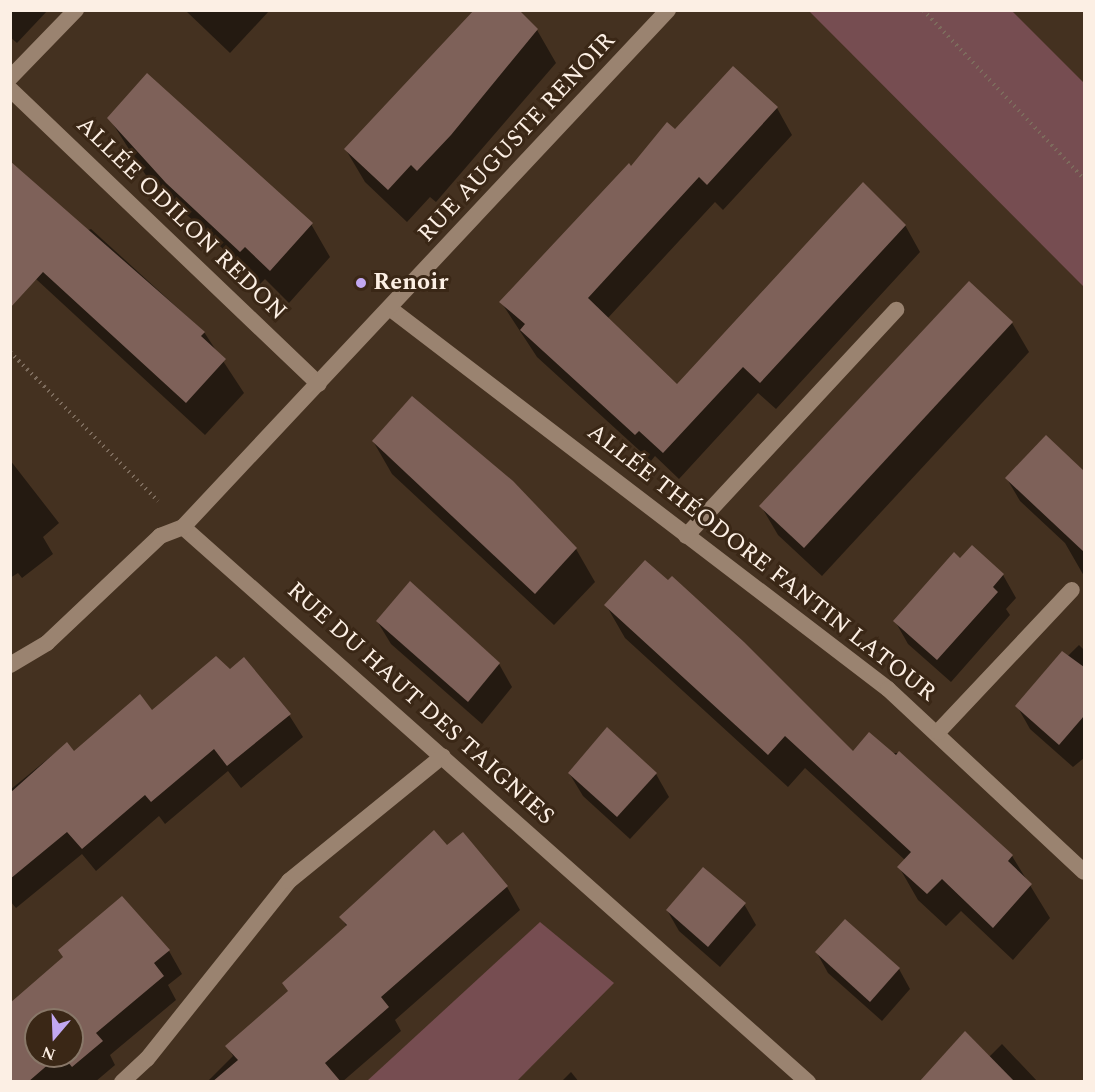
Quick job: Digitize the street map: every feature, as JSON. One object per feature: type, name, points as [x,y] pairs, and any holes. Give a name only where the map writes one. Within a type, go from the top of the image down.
[{"type":"street","points":[[10,78],[76,10]]},
{"type":"street","name":"RUE AUGUSTE RENOIR","points":[[10,665],[47,643],[160,536],[183,527],[392,310],[668,10]]},
{"type":"street","name":"ALLÉE ODILON REDON","points":[[10,89],[319,384]]},
{"type":"street","name":"ALLÉE THÉODORE FANTIN LATOUR","points":[[392,310],[938,732],[1084,872]]},
{"type":"street","points":[[686,536],[896,310]]},
{"type":"street","name":"RUE DU HAUT DES TAIGNIES","points":[[183,527],[808,1082]]},
{"type":"street","points":[[938,732],[1072,590]]},
{"type":"street","points":[[122,1082],[147,1059],[289,880],[443,756]]},
{"type":"path","points":[[923,10],[1084,179]]},
{"type":"path","points":[[10,352],[183,527]]},
{"type":"shaded area","points":[[809,11],[1012,11],[1084,83],[1084,287]]},
{"type":"shaded area","points":[[540,922],[614,983],[517,1081],[367,1081]]},
{"type":"building","points":[[474,10],[519,10],[538,29],[451,135],[417,171],[411,165],[388,190],[344,149]]},
{"type":"building","points":[[733,66],[778,107],[707,185],[699,177],[588,298],[677,384],[863,182],[906,225],[760,383],[743,367],[663,453],[639,431],[635,435],[520,330],[525,324],[499,302],[629,163],[631,166],[667,122],[675,129]]},
{"type":"building","points":[[147,73],[313,223],[270,271],[245,247],[240,252],[166,183],[107,118]]},
{"type":"building","points":[[10,161],[205,332],[201,336],[226,359],[186,403],[43,272],[10,308]]},
{"type":"building","points":[[969,281],[1013,322],[804,548],[759,506]]},
{"type":"building","points":[[412,396],[513,481],[577,548],[535,594],[372,441]]},
{"type":"building","points":[[1046,435],[1084,471],[1084,552],[1005,478]]},
{"type":"building","points":[[972,545],[1004,574],[993,587],[998,592],[937,660],[893,621],[954,552],[960,558]]},
{"type":"building","points":[[645,560],[668,580],[672,576],[744,642],[853,751],[869,732],[896,755],[899,751],[1013,855],[1008,861],[1032,884],[993,928],[942,879],[927,894],[897,867],[911,852],[785,736],[768,755],[604,605]]},
{"type":"building","points":[[410,581],[500,663],[468,702],[376,621]]},
{"type":"building","points":[[1062,651],[1084,667],[1084,716],[1059,745],[1015,706]]},
{"type":"building","points":[[216,656],[230,669],[244,657],[291,714],[227,766],[214,749],[151,802],[145,795],[82,849],[67,832],[10,879],[10,793],[67,742],[74,751],[140,694],[152,710]]},
{"type":"building","points":[[607,727],[657,773],[617,817],[568,773]]},
{"type":"building","points":[[434,830],[447,845],[463,832],[508,886],[381,997],[389,1007],[325,1063],[341,1082],[212,1082],[238,1060],[225,1046],[288,991],[282,983],[347,925],[339,917]]},
{"type":"building","points":[[703,867],[746,903],[708,947],[666,910]]},
{"type":"building","points":[[122,896],[170,950],[154,963],[164,976],[96,1033],[103,1041],[84,1057],[84,1008],[24,1008],[24,1068],[44,1068],[28,1082],[10,1082],[10,1003],[63,957],[58,950]]},
{"type":"building","points":[[845,919],[900,968],[870,1002],[815,952]]},
{"type":"building","points":[[965,1031],[1015,1082],[919,1082]]},
{"type":"place","name":"Renoir","points":[[361,283]]}]
